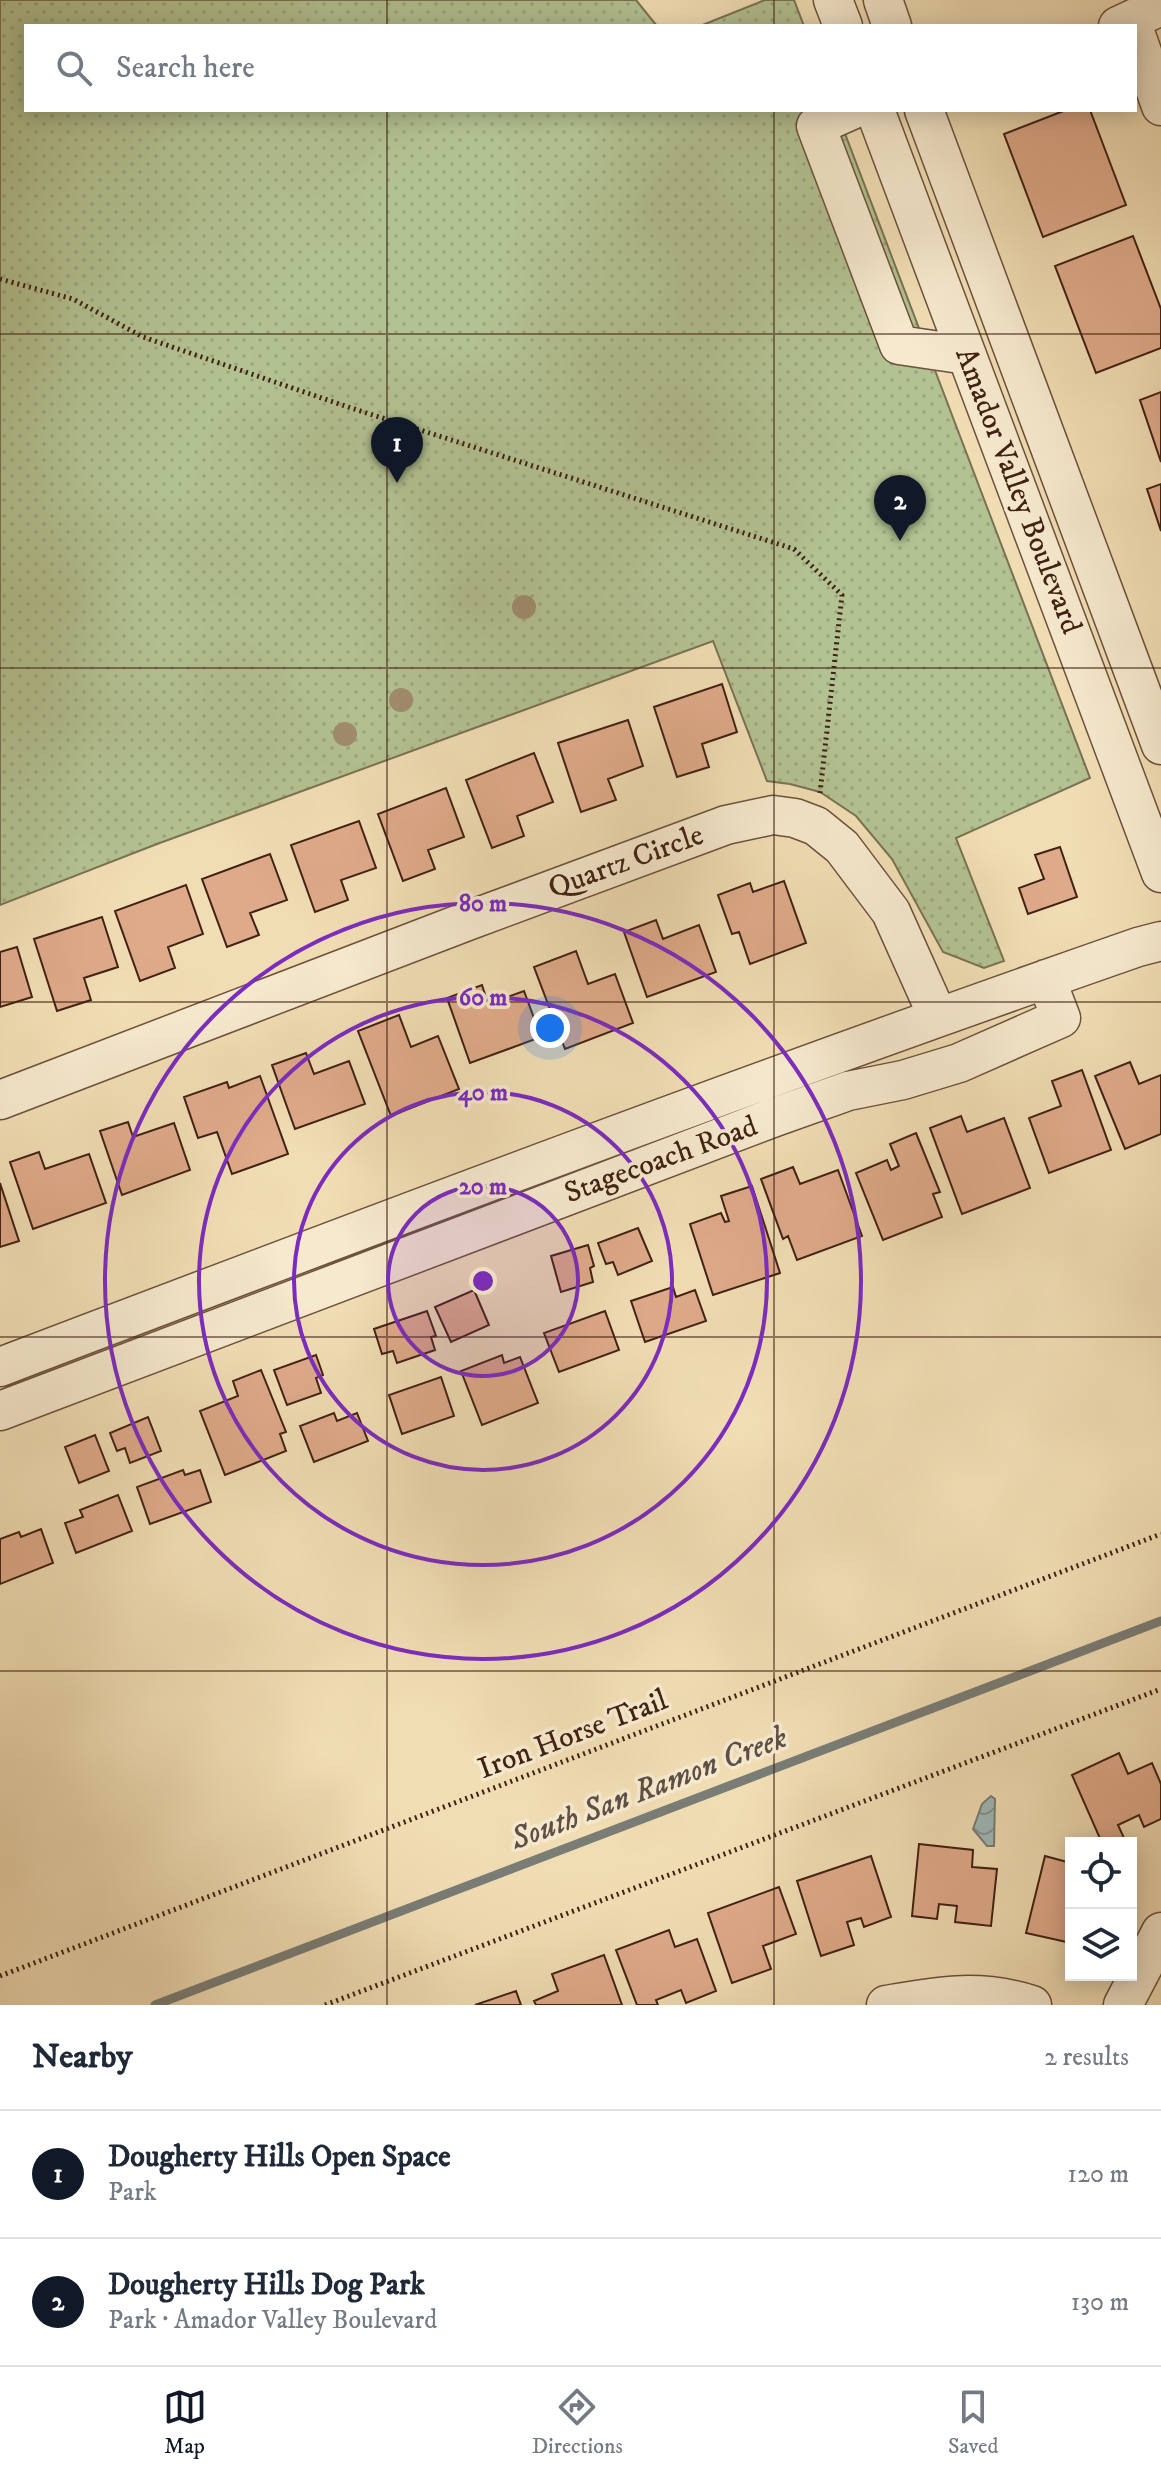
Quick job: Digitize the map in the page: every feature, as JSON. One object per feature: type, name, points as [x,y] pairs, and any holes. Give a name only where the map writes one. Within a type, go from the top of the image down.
[{"type":"street","points":[[833,0],[842,24]]},
{"type":"street","points":[[883,0],[891,24]]},
{"type":"street","points":[[1137,28],[1161,106]]},
{"type":"street","points":[[848,112],[816,126],[899,345],[967,355]]},
{"type":"street","points":[[880,123],[934,113]]},
{"type":"street","name":"Amador Valley Boulevard","points":[[934,113],[1161,745]]},
{"type":"street","name":"Amador Valley Boulevard","points":[[880,123],[1161,873]]},
{"type":"street","name":"Quartz Circle","points":[[0,1100],[484,914],[726,825],[773,815],[795,818],[816,826],[842,847],[891,912],[938,1017]]},
{"type":"street","name":"Stagecoach Road","points":[[0,1367],[525,1168],[938,1017],[1161,941]]},
{"type":"street","name":"Stagecoach Road","points":[[0,1411],[539,1205],[848,1091],[903,1080],[959,1063],[1061,1018],[1046,979]]},
{"type":"street","points":[[525,1168],[539,1205]]},
{"type":"street","points":[[81,1336],[98,1375]]},
{"type":"street","points":[[1123,2005],[1161,1932]]},
{"type":"street","points":[[886,2005],[949,1994],[1008,1998],[1032,2005]]},
{"type":"path","points":[[0,279],[73,299],[143,337],[336,403],[794,549],[842,595],[816,826]]},
{"type":"path","name":"Iron Horse Trail","points":[[0,1976],[1161,1534]]},
{"type":"path","points":[[325,2005],[1161,1689]]},
{"type":"green space","points":[[0,0],[636,0],[655,24],[24,24],[24,112],[837,112],[1090,778],[956,838],[1004,961],[984,968],[943,952],[892,859],[856,816],[820,792],[767,781],[713,641],[157,844],[0,905]]},
{"type":"green space","points":[[765,0],[794,0],[803,24],[705,24]]},
{"type":"water","points":[[991,1796],[995,1799],[994,1846],[987,1846],[973,1829],[982,1804]]},
{"type":"building","points":[[1061,112],[1091,112],[1126,205],[1043,237],[1004,134]]},
{"type":"building","points":[[1133,236],[1161,309],[1161,348],[1096,373],[1055,266]]},
{"type":"building","points":[[1161,392],[1161,462],[1140,400]]},
{"type":"building","points":[[1161,484],[1161,531],[1147,489]]},
{"type":"building","points":[[722,684],[737,732],[702,744],[709,767],[677,777],[654,707]]},
{"type":"building","points":[[628,720],[643,766],[608,779],[616,800],[581,812],[558,743]]},
{"type":"building","points":[[534,753],[553,802],[517,816],[524,836],[492,848],[466,780]]},
{"type":"building","points":[[446,788],[464,837],[428,850],[435,869],[403,881],[378,814]]},
{"type":"building","points":[[359,821],[376,868],[341,880],[348,900],[315,912],[291,845]]},
{"type":"building","points":[[1060,847],[1077,897],[1028,914],[1019,888],[1044,879],[1035,855]]},
{"type":"building","points":[[270,854],[287,900],[250,913],[259,935],[227,947],[202,879]]},
{"type":"building","points":[[784,881],[806,943],[750,964],[739,932],[732,934],[718,895],[750,883],[753,892]]},
{"type":"building","points":[[186,885],[203,934],[168,947],[175,968],[140,981],[115,911]]},
{"type":"building","points":[[102,917],[118,967],[84,978],[91,1000],[57,1011],[34,939]]},
{"type":"building","points":[[656,920],[663,939],[699,925],[716,972],[647,997],[624,932]]},
{"type":"building","points":[[17,947],[32,997],[0,1007],[0,952]]},
{"type":"building","points":[[576,951],[588,984],[615,974],[633,1023],[565,1049],[534,967]]},
{"type":"building","points":[[482,985],[488,1004],[524,991],[541,1037],[470,1063],[447,998]]},
{"type":"building","points":[[399,1015],[411,1047],[438,1036],[459,1089],[391,1116],[358,1031]]},
{"type":"building","points":[[306,1053],[314,1074],[349,1061],[365,1104],[295,1129],[272,1065]]},
{"type":"building","points":[[1130,1062],[1139,1084],[1161,1075],[1161,1134],[1125,1149],[1095,1076]]},
{"type":"building","points":[[1082,1070],[1111,1150],[1049,1173],[1029,1118],[1061,1106],[1052,1081]]},
{"type":"building","points":[[260,1076],[288,1154],[232,1174],[217,1132],[198,1138],[184,1097],[227,1082],[229,1088]]},
{"type":"building","points":[[961,1116],[967,1132],[1004,1118],[1030,1188],[962,1214],[930,1128]]},
{"type":"building","points":[[128,1122],[133,1137],[174,1123],[190,1170],[122,1195],[100,1131]]},
{"type":"building","points":[[916,1133],[940,1192],[933,1194],[942,1217],[883,1240],[856,1173],[887,1160],[891,1170],[899,1166],[890,1144]]},
{"type":"building","points":[[39,1152],[45,1169],[89,1154],[106,1203],[33,1229],[10,1162]]},
{"type":"building","points":[[793,1167],[800,1184],[838,1170],[862,1236],[797,1260],[788,1236],[783,1239],[761,1179]]},
{"type":"building","points":[[0,1183],[19,1241],[0,1247]]},
{"type":"building","points":[[752,1186],[780,1273],[713,1295],[690,1224],[721,1213],[725,1222],[729,1221],[721,1196]]},
{"type":"building","points":[[638,1228],[652,1261],[618,1275],[613,1262],[606,1264],[598,1243]]},
{"type":"building","points":[[588,1245],[594,1266],[590,1268],[593,1282],[561,1292],[551,1256]]},
{"type":"building","points":[[673,1287],[676,1297],[695,1290],[706,1321],[645,1342],[631,1301]]},
{"type":"building","points":[[474,1290],[489,1325],[451,1342],[435,1307]]},
{"type":"building","points":[[427,1311],[436,1336],[431,1337],[435,1350],[397,1363],[393,1351],[382,1354],[374,1329]]},
{"type":"building","points":[[605,1311],[619,1350],[559,1372],[544,1333]]},
{"type":"building","points":[[316,1355],[323,1375],[316,1378],[321,1393],[287,1405],[274,1370]]},
{"type":"building","points":[[502,1355],[504,1363],[520,1357],[538,1403],[482,1425],[461,1371]]},
{"type":"building","points":[[261,1370],[286,1432],[280,1434],[286,1451],[225,1475],[200,1411],[238,1396],[233,1381]]},
{"type":"building","points":[[441,1377],[454,1416],[402,1434],[389,1395]]},
{"type":"building","points":[[334,1413],[337,1421],[357,1413],[368,1441],[314,1462],[300,1426]]},
{"type":"building","points":[[148,1417],[161,1451],[130,1463],[125,1448],[117,1451],[110,1433]]},
{"type":"building","points":[[95,1435],[109,1471],[79,1483],[65,1447]]},
{"type":"building","points":[[183,1470],[185,1475],[200,1470],[211,1502],[150,1524],[137,1487]]},
{"type":"building","points":[[118,1495],[132,1531],[76,1553],[65,1523],[83,1517],[80,1510]]},
{"type":"building","points":[[41,1529],[53,1563],[0,1584],[0,1539],[19,1532],[21,1537]]},
{"type":"building","points":[[1119,1753],[1128,1774],[1152,1763],[1161,1784],[1161,1819],[1144,1827],[1139,1815],[1118,1825],[1124,1837],[1099,1837],[1072,1775]]},
{"type":"building","points":[[919,1844],[973,1850],[972,1867],[997,1869],[991,1926],[955,1922],[957,1906],[939,1904],[937,1919],[912,1916]]},
{"type":"building","points":[[871,1856],[891,1917],[864,1927],[861,1918],[847,1922],[854,1945],[821,1956],[797,1881]]},
{"type":"building","points":[[1045,1856],[1065,1861],[1065,1942],[1026,1933]]},
{"type":"building","points":[[779,1887],[796,1934],[763,1946],[771,1969],[732,1983],[708,1913]]},
{"type":"building","points":[[669,1930],[675,1947],[697,1939],[716,1991],[686,2003],[681,1990],[656,2000],[658,2005],[637,2005],[616,1950]]},
{"type":"building","points":[[604,1955],[622,2005],[536,2005],[534,2001],[558,1991],[552,1974]]},
{"type":"building","points":[[516,1991],[521,2005],[475,2005]]},
{"type":"waterway","name":"South San Ramon Creek","points":[[155,2005],[1161,1621]]},
{"type":"place","name":"Dougherty Hills Open Space","points":[[397,483]]},
{"type":"place","name":"Dougherty Hills Dog Park","points":[[900,541]]}]
